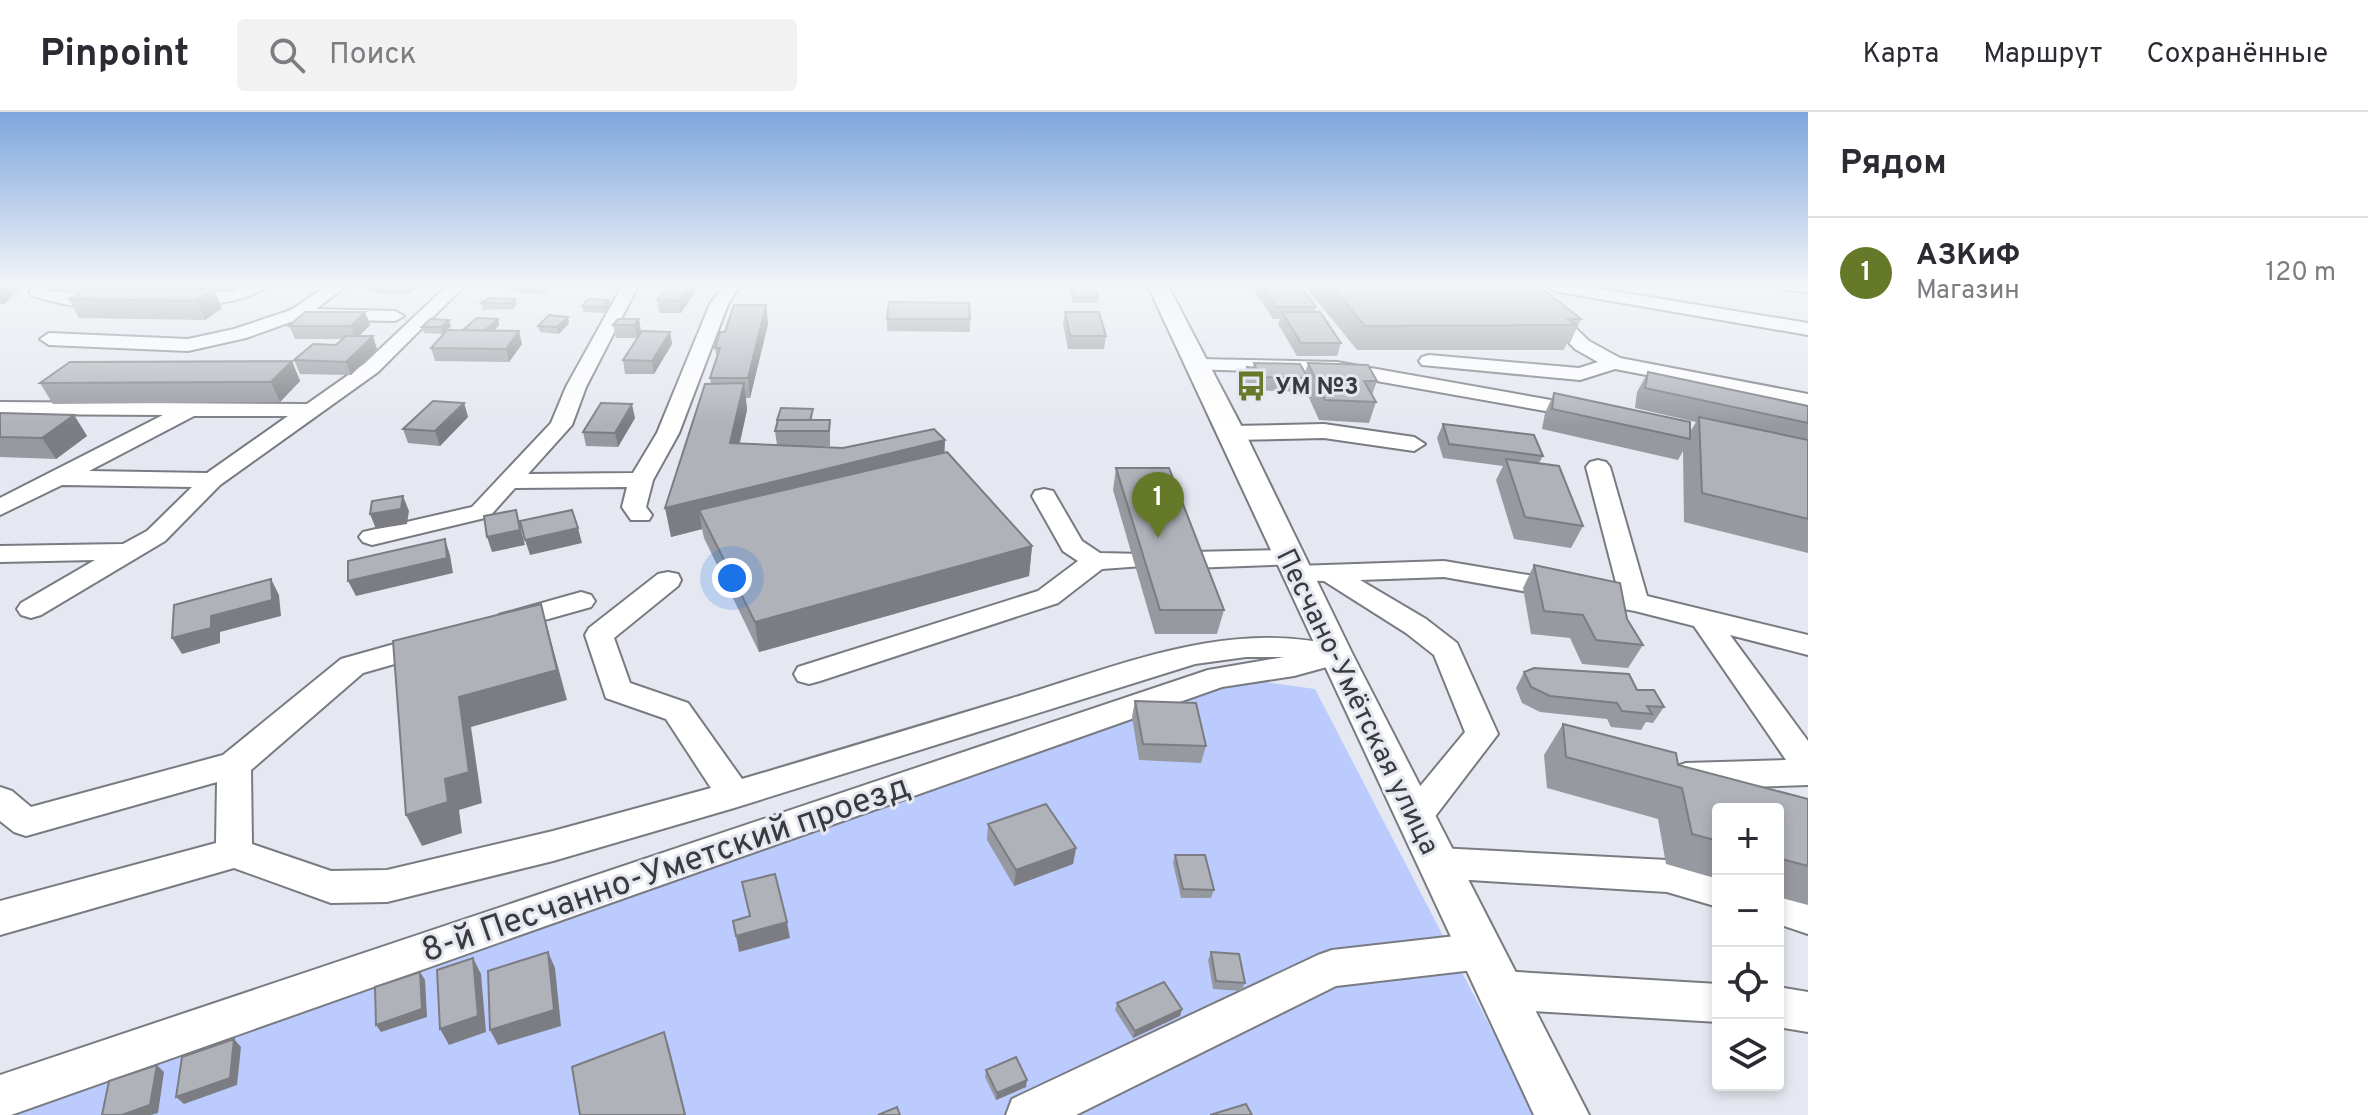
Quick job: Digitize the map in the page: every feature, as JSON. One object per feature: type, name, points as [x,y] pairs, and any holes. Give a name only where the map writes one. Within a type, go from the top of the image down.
[{"type":"main road","name":"Песчано-Умётская улица","points":[[1182,333],[1305,568],[1335,655],[1562,1115]]},
{"type":"street","points":[[49,339],[188,345],[242,333]]},
{"type":"street","points":[[31,609],[156,536],[212,480],[371,368],[407,333]]},
{"type":"street","points":[[372,537],[480,512],[561,425],[576,387],[605,333]]},
{"type":"street","points":[[640,515],[634,507],[641,480],[668,433],[710,333]]},
{"type":"street","points":[[1570,333],[1582,345],[1614,363],[1808,400]]},
{"type":"street","points":[[1429,361],[1580,374],[1614,363]]},
{"type":"street","points":[[1199,365],[1337,368],[1606,416]]},
{"type":"street","points":[[0,408],[311,410]]},
{"type":"street","points":[[0,508],[190,409]]},
{"type":"street","points":[[1232,433],[1324,431],[1414,444]]},
{"type":"street","points":[[1598,467],[1635,602]]},
{"type":"street","points":[[57,478],[212,480]]},
{"type":"street","points":[[509,481],[641,480]]},
{"type":"street","points":[[1044,496],[1072,546],[1095,561],[1134,560]]},
{"type":"street","points":[[0,554],[128,552]]},
{"type":"street","points":[[1190,560],[1305,568],[1444,569],[1635,602],[1808,645]]},
{"type":"street","points":[[809,674],[1048,597],[1095,561]]},
{"type":"street","points":[[1305,568],[1416,626],[1447,650],[1482,734],[1415,817]]},
{"type":"street","points":[[668,580],[599,635],[617,690],[677,711],[734,795]]},
{"type":"street","points":[[0,801],[26,822],[234,765],[352,666],[581,601]]},
{"type":"street","points":[[1704,619],[1808,766]]},
{"type":"street","points":[[0,918],[234,853],[331,887],[387,886],[553,846],[734,795],[1193,654],[1257,644],[1296,647],[1335,655]]},
{"type":"street","name":"8-й Песчанно-Уметский проезд","points":[[0,1097],[1219,677],[1294,666],[1335,655]]},
{"type":"street","points":[[234,765],[234,853]]},
{"type":"street","points":[[1686,776],[1808,772]]},
{"type":"street","points":[[1438,863],[1667,876],[1712,889]]},
{"type":"street","points":[[1784,910],[1808,917]]},
{"type":"street","points":[[1028,1115],[1332,968],[1482,951]]},
{"type":"street","points":[[1500,990],[1712,1003]]},
{"type":"street","points":[[1784,1008],[1808,1012]]},
{"type":"shaded area","points":[[1206,674],[1315,689],[1536,1115],[0,1115],[0,1075],[347,963]]},
{"type":"building","points":[[445,333],[518,333],[506,349],[431,348]]},
{"type":"building","points":[[641,333],[669,333],[652,361],[623,360]]},
{"type":"building","points":[[720,333],[759,333],[748,378],[710,378],[720,348],[715,348]]},
{"type":"building","points":[[1069,333],[1105,333],[1106,336],[1070,336]]},
{"type":"building","points":[[1295,333],[1334,333],[1341,343],[1301,343]]},
{"type":"building","points":[[346,336],[373,336],[346,362],[294,360],[313,344],[336,345]]},
{"type":"building","points":[[292,361],[271,382],[40,383],[70,362]]},
{"type":"building","points":[[1254,363],[1300,364],[1308,378],[1251,377],[1247,367],[1256,368]]},
{"type":"building","points":[[1308,363],[1368,365],[1377,381],[1364,381],[1376,402],[1325,400]]},
{"type":"building","points":[[1648,372],[1808,406],[1808,423],[1645,388]]},
{"type":"building","points":[[744,383],[730,443],[843,448],[934,429],[945,440],[665,508],[705,384]]},
{"type":"building","points":[[1554,393],[1690,422],[1690,439],[1552,409]]},
{"type":"building","points":[[433,401],[464,403],[435,431],[403,429]]},
{"type":"building","points":[[601,403],[632,404],[615,433],[583,432]]},
{"type":"building","points":[[781,408],[813,409],[810,420],[777,420]]},
{"type":"building","points":[[0,413],[74,415],[42,438],[0,437]]},
{"type":"building","points":[[1699,417],[1808,440],[1808,519],[1702,493]]},
{"type":"building","points":[[778,420],[830,420],[829,431],[775,431]]},
{"type":"building","points":[[1443,424],[1534,435],[1543,456],[1449,444]]},
{"type":"building","points":[[947,452],[1032,546],[755,622],[699,510]]},
{"type":"building","points":[[1506,459],[1559,466],[1583,526],[1525,517]]},
{"type":"building","points":[[1116,468],[1169,468],[1224,610],[1160,610]]},
{"type":"building","points":[[403,496],[401,509],[370,514],[372,501]]},
{"type":"building","points":[[516,510],[520,530],[487,537],[484,516]]},
{"type":"building","points":[[572,510],[578,528],[525,540],[520,521]]},
{"type":"building","points":[[445,539],[447,558],[348,581],[348,561]]},
{"type":"building","points":[[1534,565],[1620,583],[1627,619],[1643,645],[1596,640],[1583,615],[1544,611]]},
{"type":"building","points":[[271,579],[272,600],[211,616],[211,628],[172,638],[174,605]]},
{"type":"building","points":[[541,604],[557,670],[459,697],[469,772],[445,779],[448,802],[406,815],[393,641]]},
{"type":"building","points":[[1534,668],[1629,674],[1637,690],[1654,690],[1664,707],[1647,706],[1652,714],[1622,711],[1617,703],[1550,696],[1531,687],[1524,672]]},
{"type":"building","points":[[1135,701],[1196,703],[1206,746],[1143,744]]},
{"type":"building","points":[[1563,724],[1676,753],[1678,765],[1808,799],[1808,866],[1784,860],[1784,803],[1712,803],[1712,839],[1692,834],[1682,788],[1566,757]]},
{"type":"building","points":[[1046,804],[1076,848],[1016,870],[988,824]]},
{"type":"building","points":[[1175,855],[1205,855],[1214,890],[1183,889]]},
{"type":"building","points":[[775,874],[787,922],[736,936],[733,921],[750,916],[742,882]]},
{"type":"building","points":[[548,952],[554,1010],[490,1030],[488,971]]},
{"type":"building","points":[[1211,952],[1239,954],[1245,983],[1216,981]]},
{"type":"building","points":[[473,958],[478,1016],[440,1029],[437,970]]},
{"type":"building","points":[[420,972],[422,1009],[376,1025],[375,987]]},
{"type":"building","points":[[1164,982],[1182,1009],[1135,1031],[1117,1003]]},
{"type":"building","points":[[664,1032],[685,1115],[580,1115],[572,1067]]},
{"type":"building","points":[[234,1039],[230,1078],[176,1097],[182,1057]]},
{"type":"building","points":[[1016,1057],[1027,1080],[997,1093],[986,1070]]},
{"type":"building","points":[[157,1065],[150,1105],[122,1115],[102,1115],[109,1081]]},
{"type":"building","points":[[1246,1104],[1252,1115],[1210,1115]]},
{"type":"building","points":[[897,1107],[900,1115],[878,1115]]},
{"type":"place","name":"УМ №3","points":[[1251,386]]},
{"type":"place","name":"АЗКиФ","points":[[1158,538]]}]
